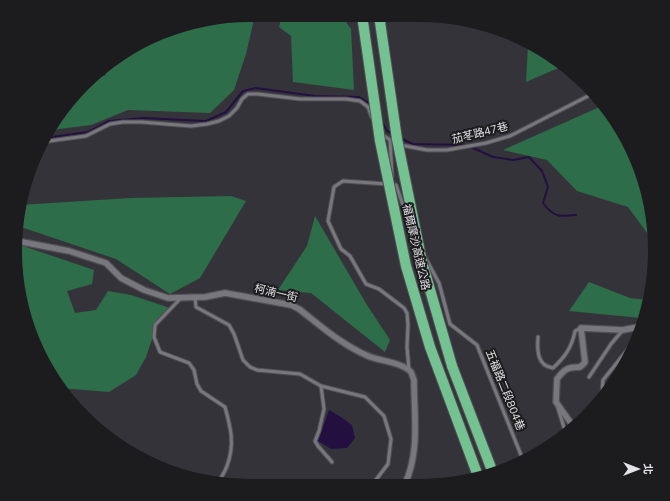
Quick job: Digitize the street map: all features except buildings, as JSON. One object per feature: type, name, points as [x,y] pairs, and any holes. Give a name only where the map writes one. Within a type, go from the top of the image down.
[{"type":"highway","name":"福爾摩沙高速公路","points":[[363,22],[382,149],[406,266],[430,347],[476,472]]},
{"type":"highway","name":"福爾摩沙高速公路","points":[[380,22],[397,139],[422,262],[452,366],[491,468]]},
{"type":"street","name":"柯湳一街","points":[[22,242],[69,251],[93,258],[106,263],[121,278],[144,290],[168,298],[195,298],[225,293],[291,305],[300,309],[350,347],[369,357],[385,360],[409,370]]},
{"type":"street","points":[[570,422],[556,402],[557,379],[564,370],[570,367],[581,367],[585,362],[581,328],[623,330],[635,328]]},
{"type":"street","points":[[408,479],[414,456],[416,437],[414,380],[409,370]]},
{"type":"lane","points":[[50,141],[86,136],[110,124],[123,122],[191,126],[207,124],[219,121],[229,116],[237,108],[242,99],[248,94],[300,99],[346,99],[360,101],[368,107],[373,120],[381,133],[390,140],[392,185],[343,181],[334,187],[328,221],[340,249],[350,256],[366,284],[379,289],[404,308],[407,313],[409,370]]},
{"type":"lane","name":"茄苳路47巷","points":[[390,140],[396,144],[411,148],[447,150],[486,142],[510,136],[588,96]]},
{"type":"lane","name":"五福路二段804巷","points":[[392,185],[396,185],[411,228],[439,283],[450,324],[477,345],[521,455]]},
{"type":"lane","points":[[195,298],[196,307],[229,325],[234,334],[243,360],[250,367],[257,370],[300,374],[321,386],[365,397],[384,416],[391,439],[388,464],[376,479]]},
{"type":"lane","points":[[180,299],[155,325],[154,337],[160,352],[189,363],[194,370],[197,384],[201,392],[225,407],[231,430],[232,445],[229,461],[222,477]]},
{"type":"lane","points":[[538,337],[537,348],[541,362],[547,367],[553,368],[568,352],[575,331],[581,328]]},
{"type":"lane","points":[[589,377],[611,344],[623,330]]},
{"type":"lane","points":[[602,388],[603,380],[621,358]]},
{"type":"lane","points":[[321,386],[324,409],[319,431],[314,441],[332,462]]},
{"type":"lane","points":[[556,402],[564,427]]},
{"type":"green space","points":[[236,22],[253,22],[246,54],[234,90],[210,113],[128,110],[91,125],[58,129],[69,111],[89,89],[111,69],[136,53],[163,39],[206,26]]},
{"type":"green space","points":[[280,22],[346,22],[351,29],[354,90],[293,82],[291,36],[279,27]]},
{"type":"green space","points":[[528,50],[558,68],[526,82]]},
{"type":"green space","points":[[598,108],[617,136],[631,163],[644,206],[648,234],[628,207],[577,191],[547,160],[503,150]]},
{"type":"green space","points":[[231,196],[246,201],[200,278],[170,294],[116,259],[23,228],[26,205],[131,198]]},
{"type":"green space","points":[[315,216],[367,305],[390,340],[385,352],[311,293],[278,290],[307,246]]},
{"type":"green space","points":[[22,246],[94,270],[92,284],[67,291],[75,313],[96,310],[108,291],[131,295],[173,309],[160,316],[146,357],[136,375],[109,392],[68,389],[53,365],[39,338],[26,295],[22,265]]},
{"type":"green space","points":[[589,282],[630,298],[643,300],[638,318],[569,311]]},
{"type":"shaded area","points":[[329,410],[352,425],[355,438],[347,448],[331,449],[318,441]]},
{"type":"waterway","points":[[52,137],[88,132],[109,121],[144,118],[206,121],[226,112],[243,91],[256,88],[315,96],[359,97],[371,104]]},
{"type":"waterway","points":[[382,122],[387,131],[393,134]]},
{"type":"waterway","points":[[400,138],[413,144],[467,145]]},
{"type":"waterway","points":[[471,147],[493,157],[513,160],[529,157],[542,171],[548,187],[543,203],[550,211],[557,215],[576,215]]}]
